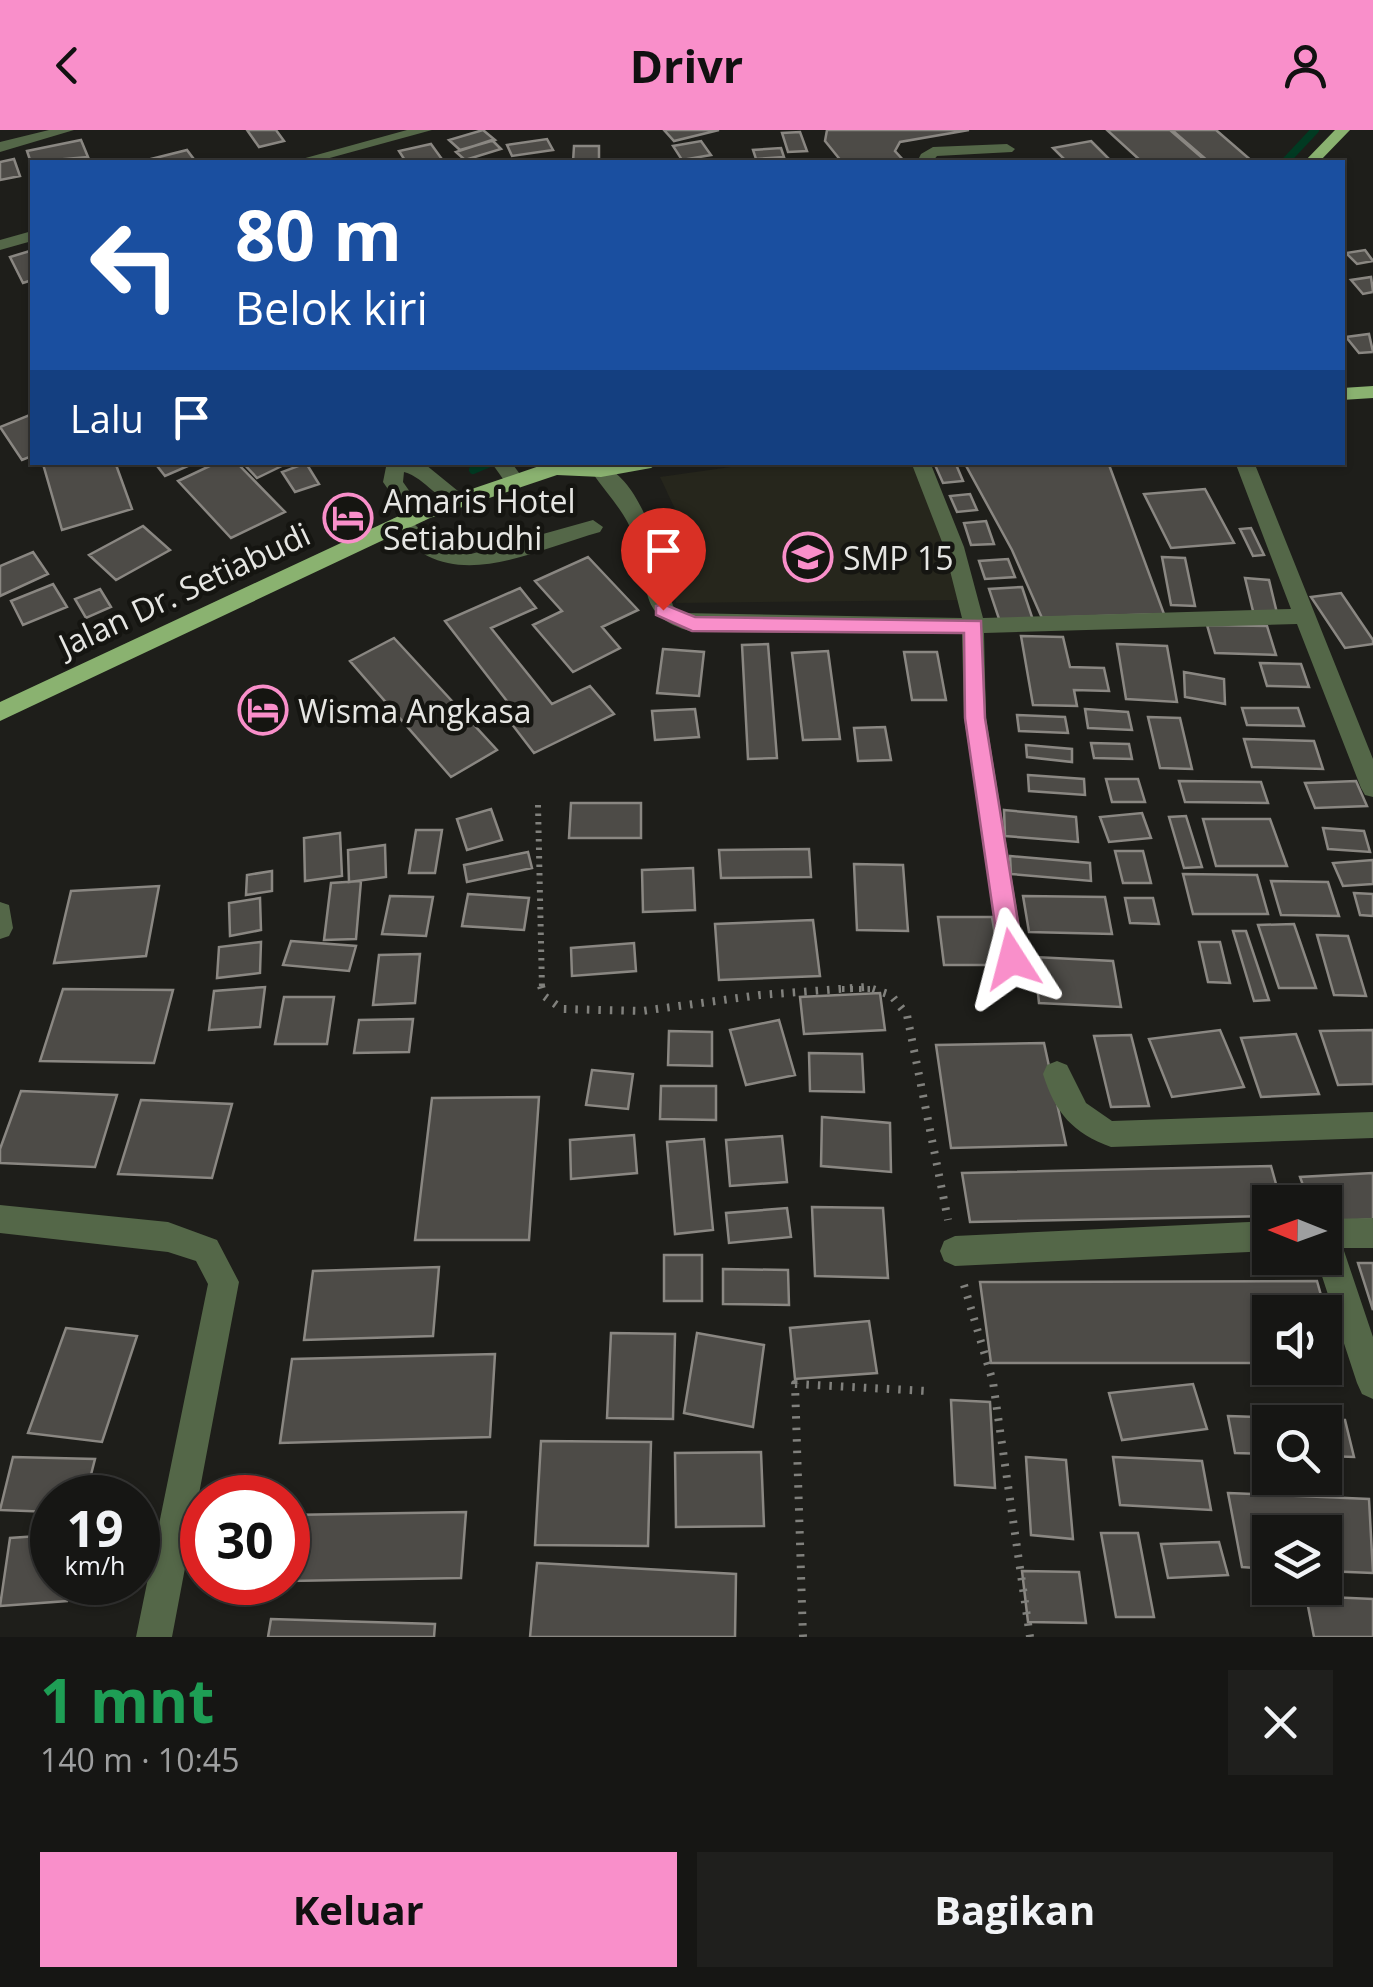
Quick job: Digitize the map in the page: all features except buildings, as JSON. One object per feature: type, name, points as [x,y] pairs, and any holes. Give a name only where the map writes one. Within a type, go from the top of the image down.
[{"type":"main road","points":[[1312,160],[1341,130]]},
{"type":"main road","points":[[1345,394],[1373,392]]},
{"type":"main road","name":"Jalan Dr. Setiabudi","points":[[0,712],[409,519],[557,465],[601,471],[634,465]]},
{"type":"street","points":[[0,147],[67,130]]},
{"type":"street","points":[[307,160],[426,130]]},
{"type":"street","points":[[925,160],[934,152],[1007,149]]},
{"type":"street","points":[[0,245],[30,237]]},
{"type":"street","points":[[396,465],[393,482],[409,519],[436,557],[471,561],[593,526]]},
{"type":"street","points":[[401,465],[419,469],[459,500]]},
{"type":"street","points":[[502,465],[515,481]]},
{"type":"street","points":[[921,465],[954,547],[974,626],[975,718],[1012,959]]},
{"type":"street","points":[[1245,465],[1373,788]]},
{"type":"street","points":[[601,471],[625,499],[645,537],[663,610],[674,619],[692,624],[974,626],[1304,616]]},
{"type":"street","points":[[0,912],[0,928]]},
{"type":"street","points":[[1056,1074],[1072,1111],[1087,1125],[1111,1134],[1373,1125]]},
{"type":"street","points":[[0,1219],[168,1237],[206,1250],[224,1282],[154,1637]]},
{"type":"street","points":[[1342,1236],[1373,1233]]},
{"type":"street","points":[[954,1251],[1252,1237]]},
{"type":"street","points":[[1337,1275],[1373,1384]]},
{"type":"path","points":[[538,805],[539,978],[544,996],[562,1010],[642,1010],[866,987],[890,995],[907,1015],[954,1251],[993,1382],[1030,1637]]},
{"type":"path","points":[[803,1637],[795,1384],[927,1391]]},
{"type":"shaded area","name":"SMP 15","points":[[744,465],[916,465],[965,600],[676,603],[658,514],[675,509],[660,477]]},
{"type":"waterway","points":[[1287,160],[1315,130]]},
{"type":"waterway","points":[[473,470],[485,465]]},
{"type":"place","name":"Amaris Hotel Setiabudhi","points":[[348,518]]},
{"type":"place","name":"SMP 15","points":[[808,557]]},
{"type":"place","name":"Wisma Angkasa","points":[[263,710]]},
{"type":"route","points":[[663,610],[674,619],[692,624],[974,626],[975,718],[1012,959]]}]
